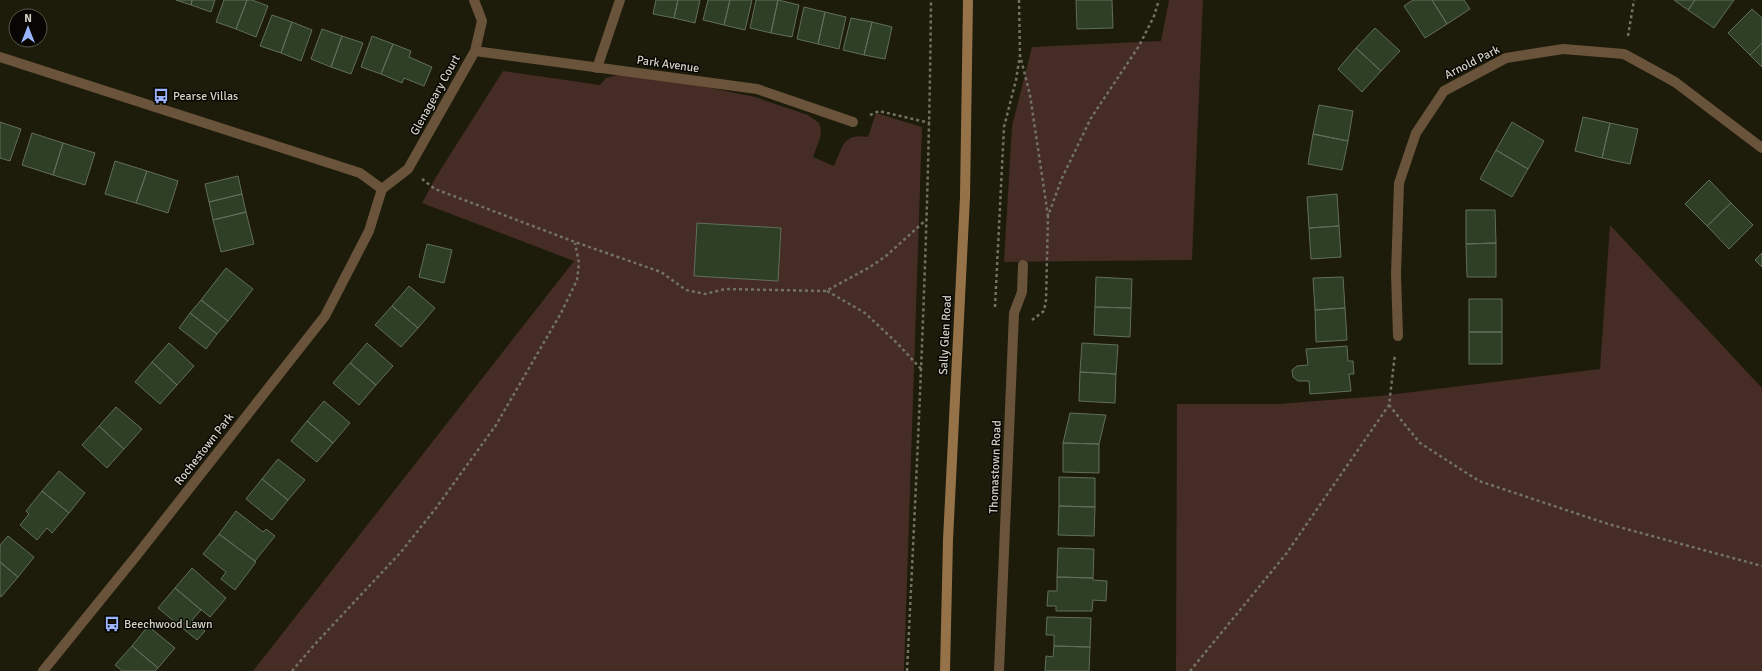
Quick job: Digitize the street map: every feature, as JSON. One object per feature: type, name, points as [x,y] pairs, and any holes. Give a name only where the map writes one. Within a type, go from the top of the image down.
[{"type":"main road","name":"Sally Glen Road","points":[[945,671],[948,540],[965,197],[968,0]]},
{"type":"street","name":"Glenageary Court","points":[[382,189],[408,169],[475,51],[482,21],[474,0]]},
{"type":"street","points":[[597,68],[620,0]]},
{"type":"street","name":"Arnold Park","points":[[1398,336],[1396,274],[1399,183],[1416,133],[1444,91],[1506,58],[1563,49],[1624,54],[1675,82],[1762,148]]},
{"type":"street","name":"Park Avenue","points":[[475,51],[757,90],[853,122]]},
{"type":"street","points":[[0,57],[360,172],[382,189]]},
{"type":"street","name":"Rochestown Park","points":[[43,671],[142,549],[325,316],[369,231],[382,189]]},
{"type":"street","name":"Thomastown Road","points":[[999,671],[1014,313],[1022,292],[1023,266]]},
{"type":"path","points":[[907,671],[922,370],[930,123],[931,0]]},
{"type":"path","points":[[1014,326],[1024,326],[1044,311],[1046,300],[1048,216],[1030,95],[1020,55],[1018,0]]},
{"type":"path","points":[[1048,216],[1062,178],[1091,118],[1139,46],[1154,16],[1158,0]]},
{"type":"path","points":[[1624,54],[1634,0]]},
{"type":"path","points":[[853,122],[879,111],[930,123]]},
{"type":"path","points":[[408,169],[435,189],[575,242],[661,272],[686,290],[705,294],[725,289],[826,291],[865,313],[897,342],[922,370]]},
{"type":"path","points":[[826,291],[870,267],[886,256],[927,218]]},
{"type":"path","points":[[292,671],[314,644],[401,552],[436,508],[496,425],[561,313],[577,280],[579,263],[575,242]]},
{"type":"path","points":[[1190,671],[1286,554],[1389,405],[1398,336]]},
{"type":"path","points":[[1389,405],[1420,443],[1479,481],[1608,524],[1762,566]]},
{"type":"shaded area","points":[[1169,0],[1203,0],[1192,260],[1004,262],[1012,126],[1032,47],[1161,41]]},
{"type":"shaded area","points":[[503,71],[600,85],[606,78],[622,74],[711,88],[755,97],[808,115],[819,123],[821,131],[820,138],[813,157],[834,166],[842,147],[848,139],[859,136],[868,137],[876,113],[922,127],[904,671],[253,671],[574,261],[422,203],[436,177]]},
{"type":"shaded area","points":[[1610,225],[1762,388],[1762,671],[1176,671],[1177,404],[1278,404],[1380,396],[1600,369]]},
{"type":"building","points":[[176,0],[192,0],[191,5]]},
{"type":"building","points":[[192,0],[215,0],[211,12],[191,5]]},
{"type":"building","points":[[224,0],[247,0],[236,29],[216,22]]},
{"type":"building","points":[[247,0],[252,0],[268,6],[256,37],[236,29]]},
{"type":"building","points":[[656,0],[678,0],[674,18],[653,14]]},
{"type":"building","points":[[678,0],[700,0],[695,23],[674,18]]},
{"type":"building","points":[[708,0],[730,0],[724,25],[703,20]]},
{"type":"building","points":[[730,0],[752,0],[745,30],[724,25]]},
{"type":"building","points":[[756,0],[778,0],[771,33],[750,28]]},
{"type":"building","points":[[778,0],[799,5],[792,37],[771,33]]},
{"type":"building","points":[[1076,0],[1112,0],[1113,28],[1077,29]]},
{"type":"building","points":[[1413,0],[1432,0],[1447,24],[1425,38],[1404,6]]},
{"type":"building","points":[[1432,0],[1464,0],[1470,9],[1447,24]]},
{"type":"building","points":[[1674,0],[1695,0],[1688,10]]},
{"type":"building","points":[[1695,0],[1734,0],[1714,28],[1688,10]]},
{"type":"building","points":[[804,7],[825,12],[818,44],[797,39]]},
{"type":"building","points":[[1752,9],[1762,18],[1762,43],[1750,55],[1728,33]]},
{"type":"building","points":[[825,12],[846,17],[839,49],[818,44]]},
{"type":"building","points":[[272,15],[292,22],[281,53],[260,46]]},
{"type":"building","points":[[851,18],[872,22],[864,55],[843,50]]},
{"type":"building","points":[[292,22],[312,30],[301,61],[281,53]]},
{"type":"building","points":[[872,22],[892,27],[885,59],[864,55]]},
{"type":"building","points":[[1375,28],[1400,51],[1381,71],[1356,48]]},
{"type":"building","points":[[322,29],[342,36],[331,67],[311,59]]},
{"type":"building","points":[[342,36],[363,43],[351,74],[331,67]]},
{"type":"building","points":[[372,36],[393,44],[381,74],[361,67]]},
{"type":"building","points":[[1762,43],[1762,67],[1750,55]]},
{"type":"building","points":[[393,44],[411,51],[409,57],[432,67],[424,86],[404,78],[402,83],[381,74]]},
{"type":"building","points":[[1356,48],[1381,71],[1362,92],[1338,69]]},
{"type":"building","points":[[1319,105],[1353,111],[1348,141],[1313,134]]},
{"type":"building","points":[[1583,117],[1610,123],[1602,158],[1575,151]]},
{"type":"building","points":[[0,122],[21,129],[10,161],[0,158]]},
{"type":"building","points":[[1512,122],[1544,141],[1528,169],[1496,150]]},
{"type":"building","points":[[1610,123],[1638,129],[1630,164],[1602,158]]},
{"type":"building","points":[[32,133],[63,143],[53,175],[22,165]]},
{"type":"building","points":[[1313,134],[1348,141],[1342,170],[1308,164]]},
{"type":"building","points":[[63,143],[95,153],[85,185],[53,175]]},
{"type":"building","points":[[1496,150],[1528,169],[1512,197],[1480,179]]},
{"type":"building","points":[[115,161],[147,171],[136,203],[105,194]]},
{"type":"building","points":[[147,171],[178,181],[168,213],[136,203]]},
{"type":"building","points":[[238,176],[242,194],[209,202],[205,184]]},
{"type":"building","points":[[1709,180],[1731,203],[1707,226],[1685,204]]},
{"type":"building","points":[[242,194],[246,212],[213,220],[209,202]]},
{"type":"building","points":[[1337,194],[1339,226],[1309,228],[1307,197]]},
{"type":"building","points":[[1731,203],[1753,225],[1729,249],[1707,226]]},
{"type":"building","points":[[1466,210],[1495,210],[1496,243],[1466,244]]},
{"type":"building","points":[[246,212],[254,244],[221,252],[213,220]]},
{"type":"building","points":[[697,223],[781,228],[778,281],[694,276]]},
{"type":"building","points":[[1339,226],[1341,257],[1311,259],[1309,228]]},
{"type":"building","points":[[1496,243],[1496,277],[1467,277],[1466,244]]},
{"type":"building","points":[[427,244],[452,250],[444,283],[419,277]]},
{"type":"building","points":[[1762,253],[1762,267],[1755,260]]},
{"type":"building","points":[[226,268],[253,289],[228,321],[201,300]]},
{"type":"building","points":[[1096,277],[1132,279],[1131,308],[1095,307]]},
{"type":"building","points":[[1343,277],[1345,308],[1315,310],[1313,278]]},
{"type":"building","points":[[409,286],[435,308],[418,328],[392,306]]},
{"type":"building","points":[[1469,299],[1502,299],[1502,332],[1469,332]]},
{"type":"building","points":[[201,300],[228,321],[217,334],[190,313]]},
{"type":"building","points":[[392,306],[418,328],[401,347],[375,325]]},
{"type":"building","points":[[1095,307],[1131,308],[1130,337],[1094,335]]},
{"type":"building","points":[[1345,308],[1347,340],[1316,342],[1315,310]]},
{"type":"building","points":[[190,313],[217,334],[206,349],[179,328]]},
{"type":"building","points":[[1469,332],[1502,332],[1502,364],[1469,364]]},
{"type":"building","points":[[169,343],[194,366],[177,385],[152,362]]},
{"type":"building","points":[[367,343],[393,366],[376,385],[350,363]]},
{"type":"building","points":[[1082,343],[1118,345],[1116,374],[1080,372]]},
{"type":"building","points":[[1347,346],[1348,361],[1353,361],[1354,374],[1349,374],[1351,391],[1310,394],[1309,381],[1298,381],[1293,377],[1292,370],[1297,366],[1308,365],[1306,349]]},
{"type":"building","points":[[152,362],[177,385],[160,404],[135,382]]},
{"type":"building","points":[[350,363],[376,385],[359,405],[333,383]]},
{"type":"building","points":[[1080,372],[1116,374],[1115,403],[1079,401]]},
{"type":"building","points":[[324,401],[350,423],[333,443],[307,421]]},
{"type":"building","points":[[116,407],[142,429],[124,449],[99,426]]},
{"type":"building","points":[[1070,413],[1106,415],[1099,444],[1063,443]]},
{"type":"building","points":[[307,421],[333,443],[317,462],[291,441]]},
{"type":"building","points":[[99,426],[124,449],[107,468],[82,445]]},
{"type":"building","points":[[1063,443],[1099,444],[1099,473],[1063,472]]},
{"type":"building","points":[[278,459],[305,480],[288,500],[262,479]]},
{"type":"building","points":[[59,471],[85,493],[69,513],[42,491]]},
{"type":"building","points":[[1059,477],[1095,478],[1095,507],[1059,506]]},
{"type":"building","points":[[262,479],[288,500],[272,520],[246,499]]},
{"type":"building","points":[[42,491],[69,513],[52,533],[47,528],[37,540],[20,525],[29,514],[26,511]]},
{"type":"building","points":[[1059,506],[1095,507],[1094,536],[1058,535]]},
{"type":"building","points":[[236,511],[263,532],[266,529],[275,536],[255,561],[219,534]]},
{"type":"building","points":[[219,534],[256,562],[235,590],[221,579],[226,572],[203,554]]},
{"type":"building","points":[[8,536],[34,557],[18,577],[0,562],[0,545]]},
{"type":"building","points":[[1058,548],[1094,549],[1093,578],[1057,577]]},
{"type":"building","points":[[0,562],[18,577],[1,597],[0,596]]},
{"type":"building","points":[[192,568],[226,598],[210,617],[175,588]]},
{"type":"building","points":[[1057,577],[1093,578],[1093,580],[1107,581],[1106,601],[1093,600],[1092,611],[1056,611],[1056,606],[1047,606],[1048,591],[1057,591]]},
{"type":"building","points":[[175,588],[201,610],[192,620],[205,631],[197,640],[158,608]]},
{"type":"building","points":[[1047,617],[1091,618],[1090,647],[1054,646],[1054,635],[1046,635]]},
{"type":"building","points":[[148,626],[175,648],[158,668],[132,646]]},
{"type":"building","points":[[132,646],[158,668],[155,671],[122,671],[115,665]]},
{"type":"building","points":[[1054,646],[1090,647],[1089,671],[1045,671],[1046,656],[1053,657]]},
{"type":"place","name":"Pearse Villas","points":[[161,96]]},
{"type":"place","name":"Beechwood Lawn","points":[[112,624]]}]
